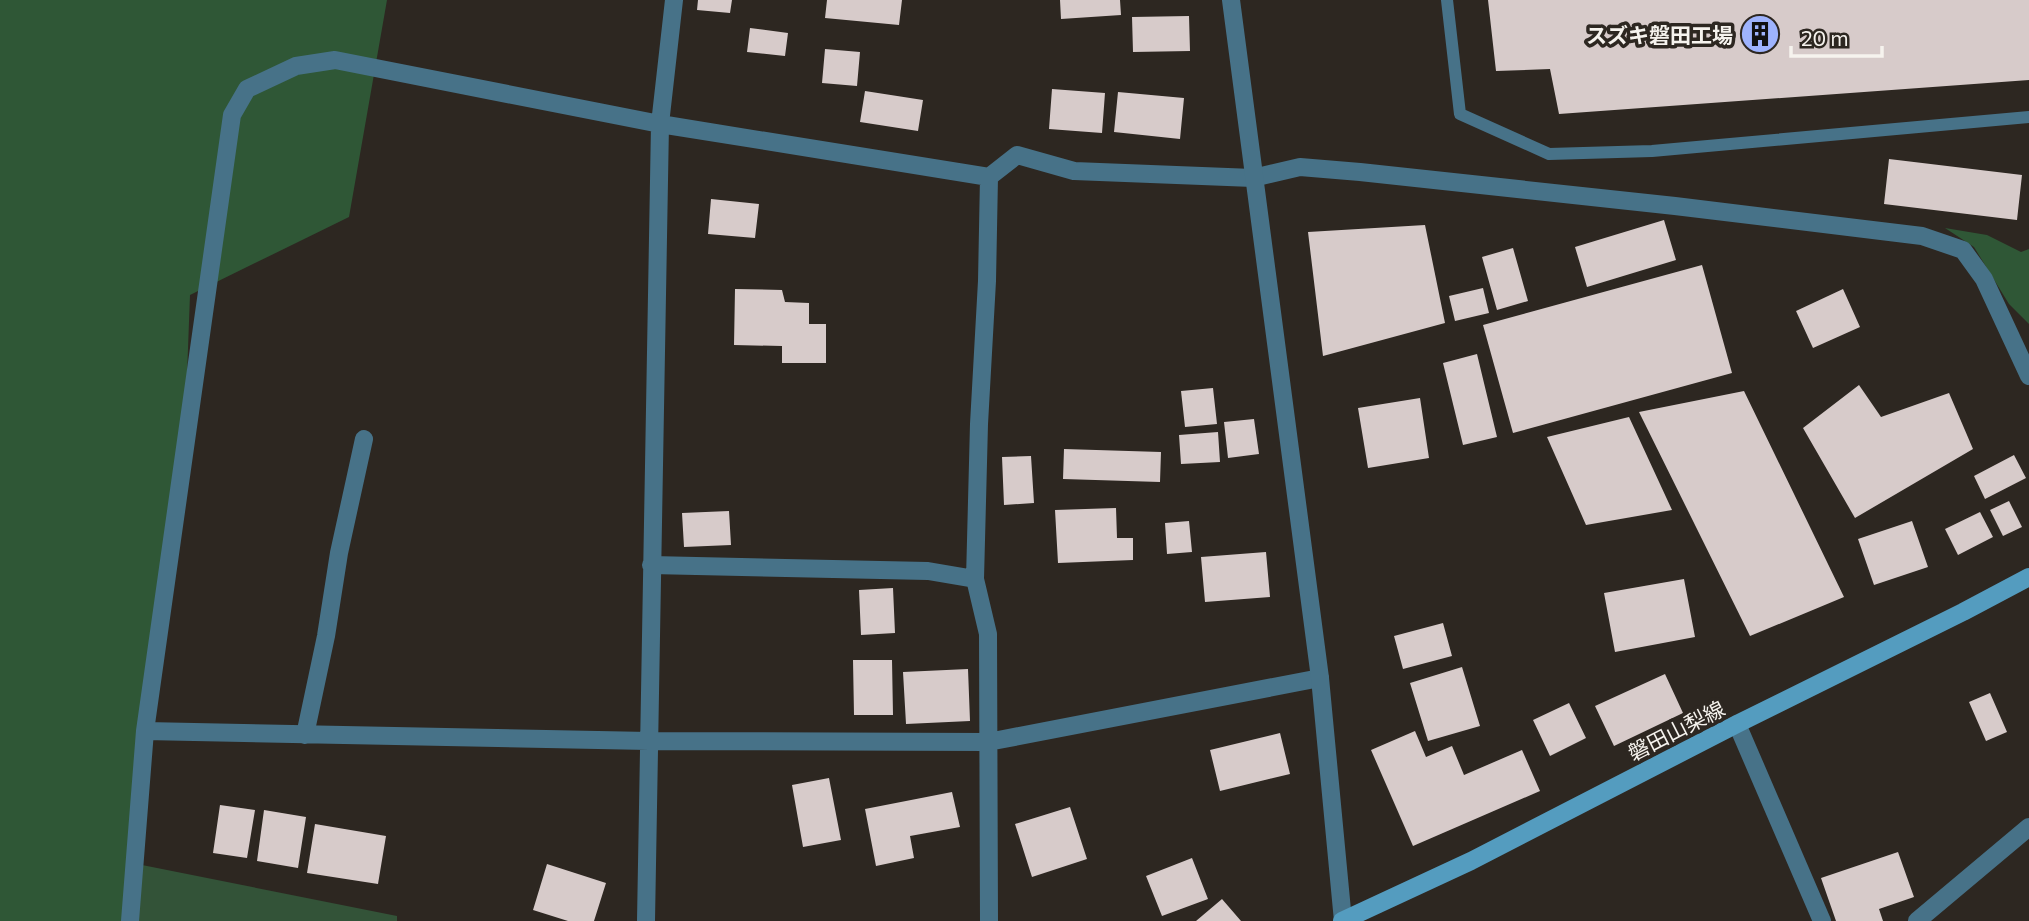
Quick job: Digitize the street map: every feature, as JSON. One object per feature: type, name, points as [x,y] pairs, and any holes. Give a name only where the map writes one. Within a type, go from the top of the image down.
[{"type":"main road","name":"磐田山梨線","points":[[1343,921],[1471,861],[2029,577]]},
{"type":"street","points":[[646,921],[660,124],[674,0]]},
{"type":"street","points":[[1231,0],[1320,678],[1343,921]]},
{"type":"street","points":[[130,921],[145,732],[232,115],[247,89],[296,66],[335,60],[660,124],[989,177],[1017,155],[1073,171],[1253,178],[1300,167],[1675,206],[1922,236],[1963,250],[1984,279],[2029,376]]},
{"type":"street","points":[[989,177],[975,579],[988,634],[989,921]]},
{"type":"street","points":[[304,735],[364,439]]},
{"type":"street","points":[[651,565],[928,571],[975,579]]},
{"type":"street","points":[[145,732],[649,741],[988,742],[1320,678]]},
{"type":"street","points":[[1737,724],[1822,921]]},
{"type":"street","points":[[1917,921],[2029,827]]},
{"type":"lane","points":[[1447,0],[1460,114],[1549,154],[1652,151],[2029,117]]},
{"type":"green space","points":[[0,0],[387,0],[349,217],[190,295],[184,456],[130,921],[0,921]]},
{"type":"green space","points":[[1945,228],[1987,235],[2021,252],[2029,249],[2029,324],[2009,304],[1974,247]]},
{"type":"green space","points":[[137,864],[397,916],[397,921],[131,921]]},
{"type":"building","points":[[698,0],[732,0],[730,13],[697,10]]},
{"type":"building","points":[[827,0],[902,0],[899,25],[825,18]]},
{"type":"building","points":[[1060,0],[1120,0],[1121,15],[1061,19]]},
{"type":"building","name":"スズキ磐田工場","points":[[1488,0],[2029,0],[2029,80],[1559,114],[1550,69],[1496,71]]},
{"type":"building","points":[[1189,16],[1190,51],[1133,52],[1132,17]]},
{"type":"building","points":[[750,28],[788,33],[785,56],[747,52]]},
{"type":"building","points":[[825,49],[860,52],[857,86],[822,83]]},
{"type":"building","points":[[1052,89],[1105,93],[1102,133],[1049,129]]},
{"type":"building","points":[[865,91],[923,100],[918,131],[860,122]]},
{"type":"building","points":[[1118,92],[1184,98],[1180,139],[1114,132]]},
{"type":"building","points":[[1889,159],[2022,175],[2017,220],[1884,204]]},
{"type":"building","points":[[711,199],[759,204],[755,238],[708,234]]},
{"type":"building","points":[[1664,220],[1676,260],[1587,287],[1575,247]]},
{"type":"building","points":[[1425,225],[1445,323],[1323,356],[1308,232]]},
{"type":"building","points":[[1513,248],[1528,301],[1497,310],[1482,257]]},
{"type":"building","points":[[1702,265],[1732,373],[1513,433],[1483,325]]},
{"type":"building","points":[[1483,288],[1489,313],[1455,321],[1449,296]]},
{"type":"building","points":[[735,289],[782,290],[785,302],[809,303],[809,324],[826,324],[826,363],[782,363],[782,346],[734,345]]},
{"type":"building","points":[[1843,289],[1860,327],[1813,348],[1796,311]]},
{"type":"building","points":[[1477,354],[1497,437],[1463,445],[1443,363]]},
{"type":"building","points":[[1859,385],[1881,417],[1949,393],[1973,449],[1855,518],[1803,428]]},
{"type":"building","points":[[1213,388],[1217,424],[1185,427],[1181,391]]},
{"type":"building","points":[[1744,391],[1844,597],[1750,636],[1639,412]]},
{"type":"building","points":[[1420,398],[1429,458],[1368,468],[1358,408]]},
{"type":"building","points":[[1629,417],[1672,510],[1586,525],[1547,437]]},
{"type":"building","points":[[1254,419],[1259,454],[1228,458],[1224,422]]},
{"type":"building","points":[[1218,432],[1220,462],[1181,464],[1179,435]]},
{"type":"building","points":[[1064,449],[1161,452],[1160,482],[1063,479]]},
{"type":"building","points":[[2014,455],[2026,478],[1985,499],[1974,476]]},
{"type":"building","points":[[1031,456],[1034,503],[1004,505],[1002,457]]},
{"type":"building","points":[[2009,501],[2022,527],[2003,536],[1990,510]]},
{"type":"building","points":[[1116,508],[1117,538],[1133,538],[1133,560],[1058,563],[1055,510]]},
{"type":"building","points":[[729,511],[731,545],[684,547],[682,513]]},
{"type":"building","points":[[1980,512],[1993,537],[1958,555],[1945,529]]},
{"type":"building","points":[[1189,521],[1192,552],[1167,554],[1165,523]]},
{"type":"building","points":[[1912,521],[1928,567],[1874,585],[1858,539]]},
{"type":"building","points":[[1266,552],[1270,597],[1205,602],[1201,557]]},
{"type":"building","points":[[1684,579],[1695,637],[1615,652],[1604,593]]},
{"type":"building","points":[[893,588],[895,633],[861,635],[859,590]]},
{"type":"building","points":[[1443,623],[1452,656],[1403,669],[1394,636]]},
{"type":"building","points":[[853,660],[892,660],[893,715],[854,715]]},
{"type":"building","points":[[1462,667],[1480,726],[1428,741],[1410,683]]},
{"type":"building","points":[[968,669],[970,721],[906,724],[903,672]]},
{"type":"building","points":[[1665,674],[1683,713],[1614,746],[1595,706]]},
{"type":"building","points":[[1990,693],[2007,732],[1986,741],[1969,702]]},
{"type":"building","points":[[1569,703],[1586,738],[1550,756],[1533,720]]},
{"type":"building","points":[[1415,731],[1426,757],[1452,746],[1464,775],[1522,750],[1540,791],[1413,846],[1371,750]]},
{"type":"building","points":[[1280,733],[1290,774],[1220,791],[1210,750]]},
{"type":"building","points":[[829,778],[841,840],[803,847],[792,785]]},
{"type":"building","points":[[952,792],[960,827],[910,836],[914,858],[876,866],[865,809]]},
{"type":"building","points":[[220,805],[255,810],[247,858],[213,853]]},
{"type":"building","points":[[1070,807],[1087,859],[1032,877],[1015,824]]},
{"type":"building","points":[[264,810],[306,817],[298,868],[257,861]]},
{"type":"building","points":[[315,824],[386,836],[378,884],[307,873]]},
{"type":"building","points":[[1898,852],[1914,897],[1879,909],[1883,921],[1836,921],[1821,878]]},
{"type":"building","points":[[1192,858],[1208,899],[1162,916],[1146,876]]},
{"type":"building","points":[[547,864],[606,883],[594,921],[568,921],[533,910]]},
{"type":"building","points":[[1222,899],[1241,921],[1196,921]]},
{"type":"place","name":"スズキ磐田工場","points":[[1760,34]]}]
